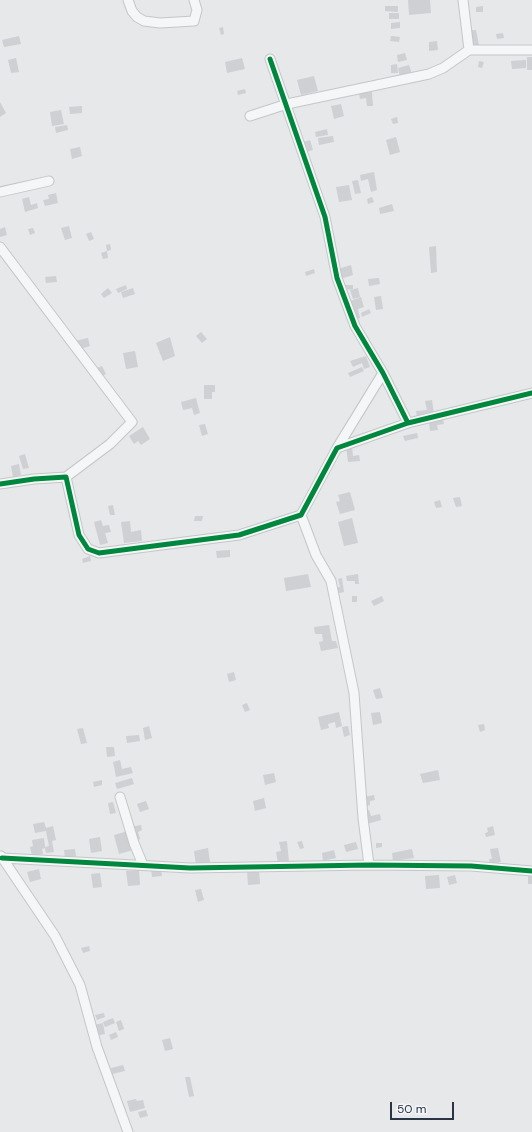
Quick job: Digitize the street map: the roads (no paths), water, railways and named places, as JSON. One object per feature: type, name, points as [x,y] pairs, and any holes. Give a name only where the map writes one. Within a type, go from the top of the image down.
[{"type":"street","points":[[128,0],[132,12],[137,17],[144,21],[160,22],[194,21],[197,10],[194,0]]},
{"type":"street","points":[[463,0],[469,50]]},
{"type":"street","points":[[250,116],[287,104],[429,74],[443,68],[469,50],[532,50]]},
{"type":"street","points":[[270,59],[287,104],[325,217],[337,278],[355,326],[383,373],[408,423]]},
{"type":"street","points":[[0,192],[49,181]]},
{"type":"street","points":[[0,247],[132,422],[110,444],[66,477],[34,479],[0,484]]},
{"type":"street","points":[[66,477],[79,536],[88,549],[99,553],[239,535],[301,515],[337,448],[383,373]]},
{"type":"street","points":[[337,448],[408,423],[532,393]]},
{"type":"street","points":[[301,515],[316,555],[331,581],[354,693],[363,818],[369,865]]},
{"type":"street","points":[[120,797],[134,843],[143,865]]},
{"type":"street","points":[[1,856],[190,868],[369,865],[471,866],[532,871]]},
{"type":"street","points":[[1,856],[55,936],[80,986],[97,1047],[128,1132]]}]
